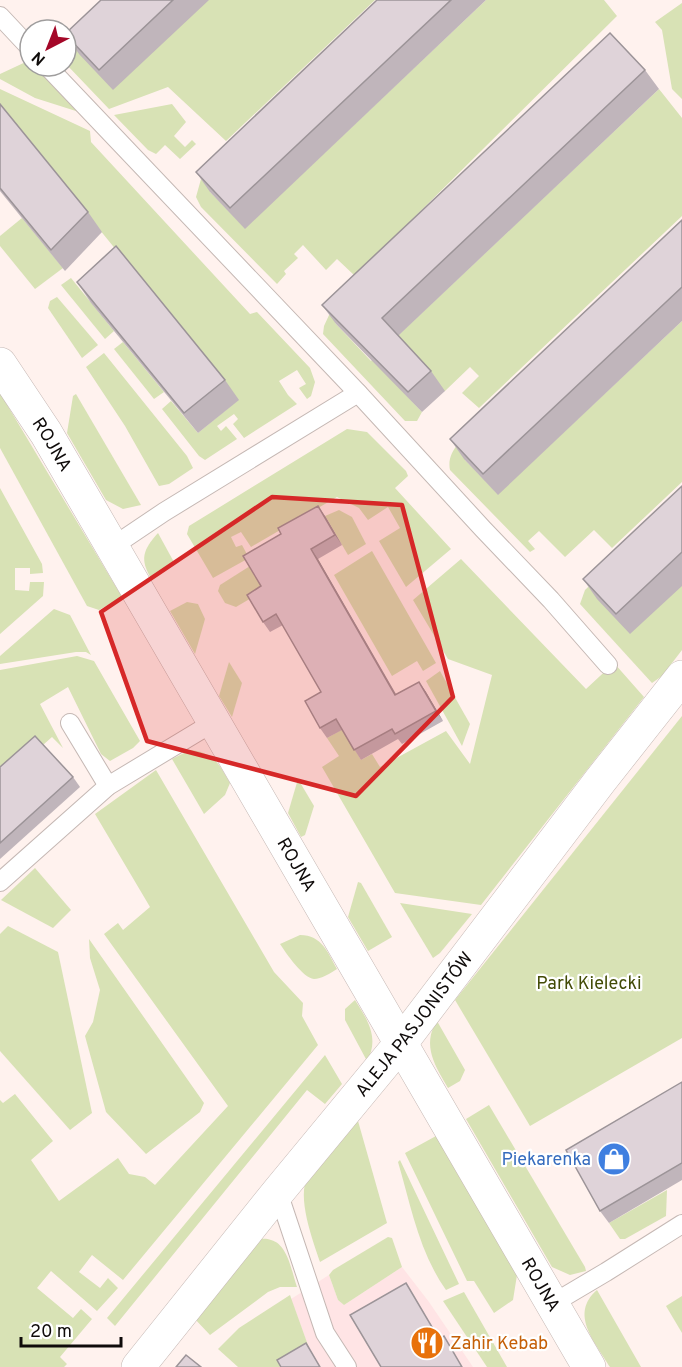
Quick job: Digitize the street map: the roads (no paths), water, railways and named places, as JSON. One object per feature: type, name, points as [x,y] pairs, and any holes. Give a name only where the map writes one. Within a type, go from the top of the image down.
[{"type":"street","name":"ROJNA","points":[[0,364],[46,433],[589,1367]]},
{"type":"street","name":"ALEJA PASJONISTÓW","points":[[138,1367],[401,1043],[682,677]]},
{"type":"lane","points":[[0,16],[18,35]]},
{"type":"lane","points":[[58,78],[358,393],[551,600],[608,665]]},
{"type":"lane","points":[[112,547],[164,512],[358,393]]},
{"type":"lane","points":[[0,882],[108,786],[214,722]]},
{"type":"lane","points":[[70,723],[108,786]]},
{"type":"lane","points":[[278,1192],[325,1333],[346,1367]]},
{"type":"lane","points":[[552,1304],[682,1224]]},
{"type":"place","name":"Piekarenka","points":[[614,1159]]},
{"type":"place","name":"Zahir Kebab","points":[[427,1343]]},
{"type":"park label","name":"Park Kielecki","points":[[589,983]]}]
